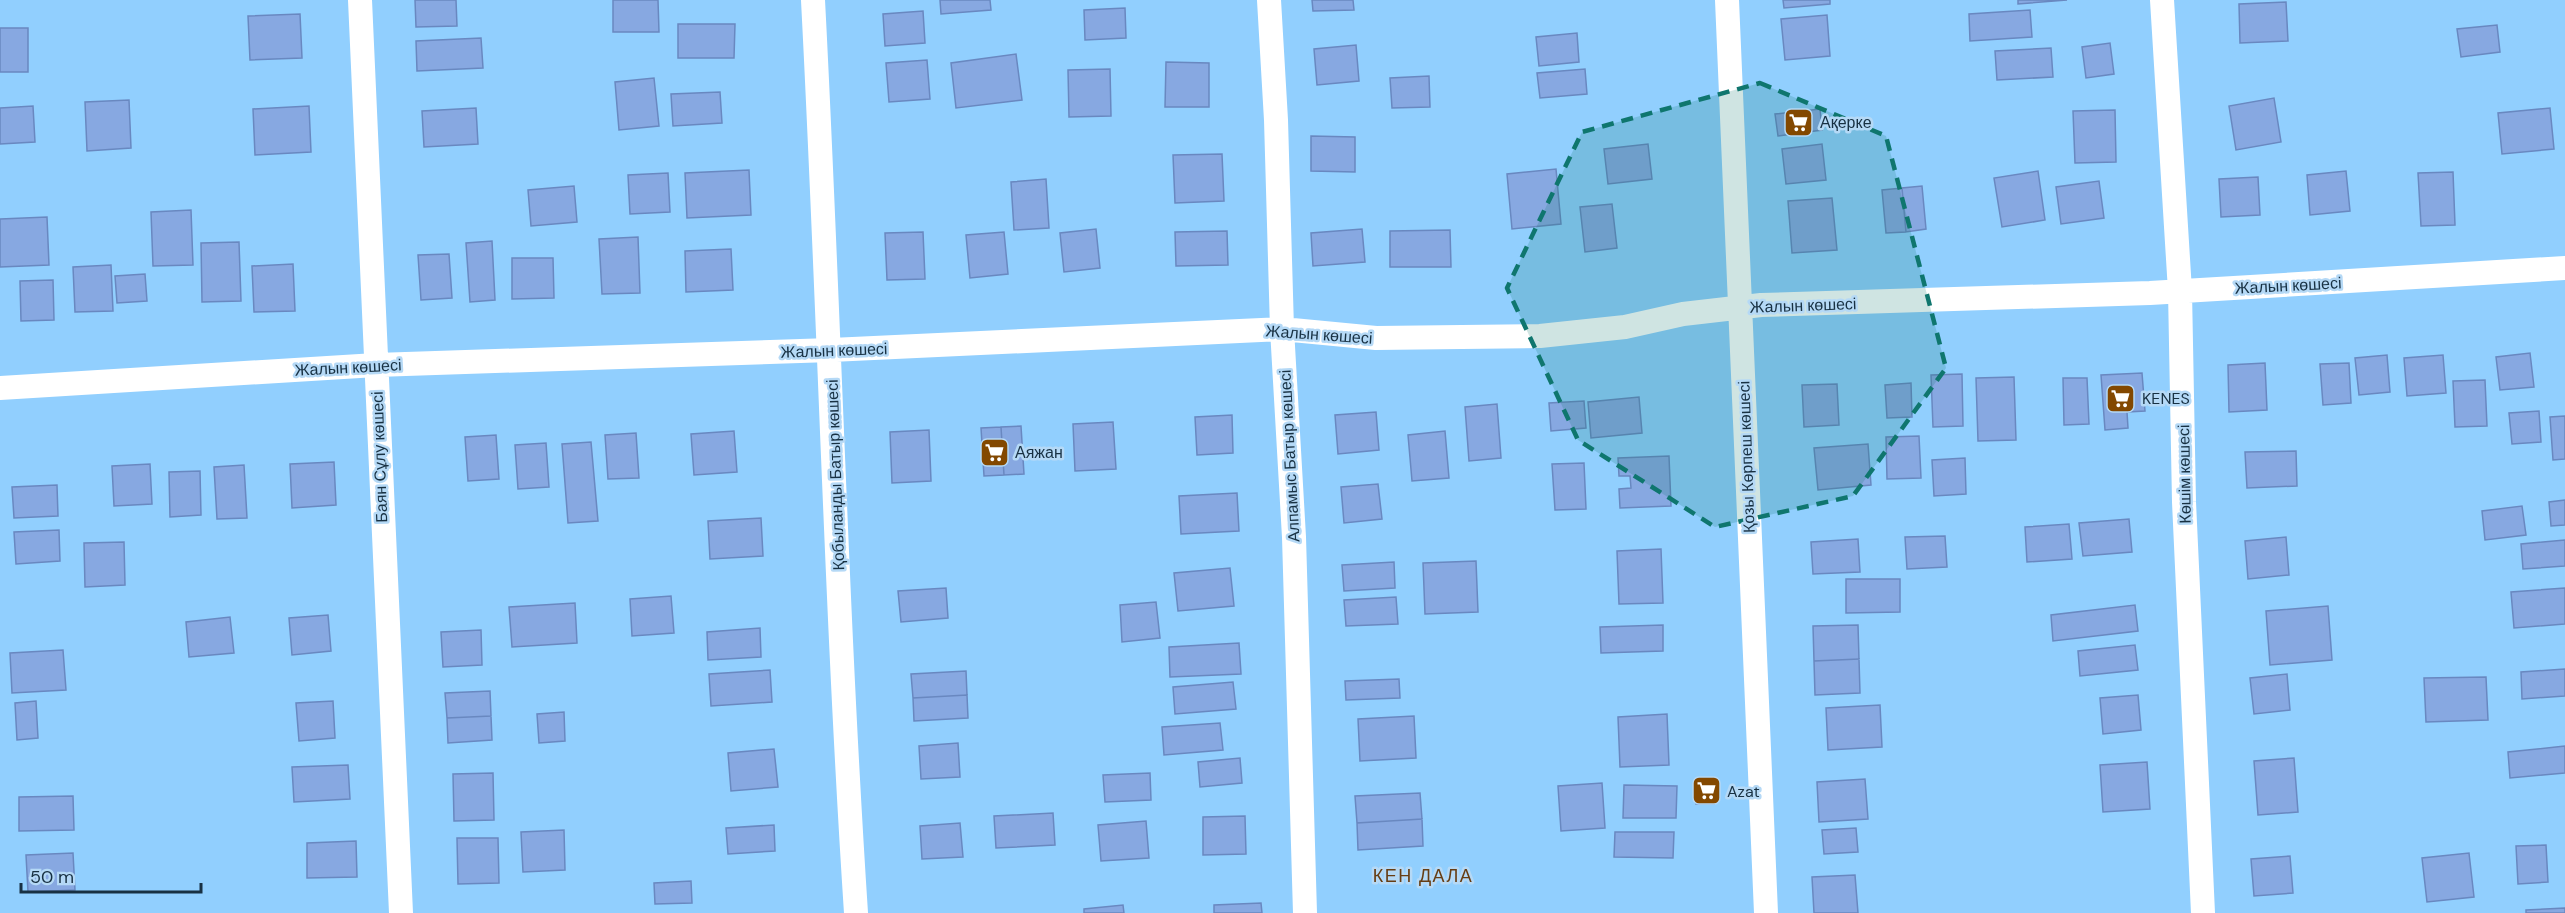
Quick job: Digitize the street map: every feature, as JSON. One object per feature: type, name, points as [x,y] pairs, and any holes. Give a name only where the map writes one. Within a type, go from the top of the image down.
[{"type":"street","name":"Баян Сұлу көшесі","points":[[360,0],[400,913]]},
{"type":"street","name":"Қобыланды Батыр көшесі","points":[[813,0],[856,913]]},
{"type":"street","name":"Алпамыс Батыр көшесі","points":[[1269,0],[1276,120],[1282,329],[1294,537],[1305,913]]},
{"type":"street","name":"Қозы Көрпеш көшесі","points":[[1727,0],[1766,913]]},
{"type":"street","name":"Көшім көшесі","points":[[2163,0],[2180,291],[2184,502],[2203,913]]},
{"type":"street","name":"Жалын көшесі","points":[[0,388],[376,364],[831,350],[1282,329],[1376,338],[1540,336],[1625,327],[1683,314],[1740,307],[2180,291],[2565,268]]},
{"type":"highlighted area","points":[[1760,83],[1886,136],[1946,368],[1853,496],[1715,527],[1578,440],[1507,288],[1582,132]]},
{"type":"building","points":[[415,0],[456,0],[457,26],[416,27]]},
{"type":"building","points":[[613,0],[658,0],[659,32],[613,32]]},
{"type":"building","points":[[940,0],[990,0],[991,10],[941,14]]},
{"type":"building","points":[[1312,0],[1353,0],[1354,10],[1313,11]]},
{"type":"building","points":[[1783,0],[1830,0],[1830,4],[1784,8]]},
{"type":"building","points":[[2018,0],[2067,0],[2018,4]]},
{"type":"building","points":[[2286,2],[2288,41],[2240,43],[2239,4]]},
{"type":"building","points":[[1125,8],[1126,38],[1085,40],[1084,10]]},
{"type":"building","points":[[2030,10],[2032,37],[1970,41],[1969,14]]},
{"type":"building","points":[[923,11],[925,43],[885,46],[883,14]]},
{"type":"building","points":[[300,14],[302,58],[250,60],[248,16]]},
{"type":"building","points":[[1827,15],[1830,56],[1785,60],[1781,19]]},
{"type":"building","points":[[678,24],[735,24],[734,58],[678,58]]},
{"type":"building","points":[[2497,25],[2500,52],[2461,57],[2457,29]]},
{"type":"building","points":[[0,28],[28,28],[28,72],[0,72]]},
{"type":"building","points":[[1577,33],[1579,62],[1539,66],[1536,37]]},
{"type":"building","points":[[481,38],[483,68],[417,71],[416,41]]},
{"type":"building","points":[[2110,43],[2114,74],[2086,78],[2082,47]]},
{"type":"building","points":[[1356,45],[1359,81],[1317,85],[1314,49]]},
{"type":"building","points":[[2051,48],[2053,77],[1997,80],[1995,51]]},
{"type":"building","points":[[1016,54],[1022,100],[956,108],[951,63]]},
{"type":"building","points":[[927,60],[930,99],[889,102],[886,63]]},
{"type":"building","points":[[1166,62],[1209,63],[1209,107],[1165,107]]},
{"type":"building","points":[[1110,69],[1111,116],[1069,117],[1068,70]]},
{"type":"building","points":[[1585,69],[1587,94],[1540,98],[1537,73]]},
{"type":"building","points":[[1429,76],[1430,107],[1392,108],[1390,78]]},
{"type":"building","points":[[654,78],[659,126],[619,130],[615,82]]},
{"type":"building","points":[[720,92],[722,123],[673,126],[671,94]]},
{"type":"building","points":[[2274,98],[2281,142],[2236,150],[2229,106]]},
{"type":"building","points":[[129,100],[131,148],[87,151],[85,102]]},
{"type":"building","points":[[33,106],[35,142],[0,144],[0,108]]},
{"type":"building","points":[[309,106],[311,152],[255,155],[253,109]]},
{"type":"building","points":[[476,108],[478,144],[424,147],[422,111]]},
{"type":"building","points":[[2550,108],[2554,149],[2502,154],[2498,113]]},
{"type":"building","points":[[1820,109],[1822,130],[1778,136],[1775,114]]},
{"type":"building","points":[[2115,110],[2116,162],[2075,163],[2073,111]]},
{"type":"building","points":[[1311,136],[1355,137],[1355,172],[1311,171]]},
{"type":"building","points":[[1648,144],[1652,179],[1608,184],[1604,149]]},
{"type":"building","points":[[1822,144],[1826,180],[1786,184],[1782,149]]},
{"type":"building","points":[[1222,154],[1224,201],[1175,203],[1173,155]]},
{"type":"building","points":[[1556,169],[1561,224],[1512,229],[1507,174]]},
{"type":"building","points":[[749,170],[751,215],[687,218],[685,173]]},
{"type":"building","points":[[2038,171],[2045,220],[2002,227],[1994,178]]},
{"type":"building","points":[[2346,171],[2350,211],[2310,215],[2307,175]]},
{"type":"building","points":[[2453,172],[2455,225],[2421,226],[2418,173]]},
{"type":"building","points":[[668,173],[670,212],[630,214],[628,175]]},
{"type":"building","points":[[2258,177],[2260,215],[2221,217],[2219,179]]},
{"type":"building","points":[[1046,179],[1049,228],[1014,230],[1011,182]]},
{"type":"building","points":[[2099,181],[2104,218],[2061,224],[2056,187]]},
{"type":"building","points":[[574,186],[577,222],[531,226],[528,190]]},
{"type":"building","points":[[1922,186],[1926,229],[1906,232],[1902,188]]},
{"type":"building","points":[[1902,188],[1906,232],[1886,233],[1882,190]]},
{"type":"building","points":[[1832,198],[1837,250],[1792,253],[1788,201]]},
{"type":"building","points":[[1612,204],[1617,248],[1585,252],[1580,207]]},
{"type":"building","points":[[191,210],[193,265],[153,266],[151,212]]},
{"type":"building","points":[[47,217],[49,265],[0,267],[0,219]]},
{"type":"building","points":[[1096,229],[1100,268],[1064,272],[1060,233]]},
{"type":"building","points":[[1362,229],[1365,262],[1313,266],[1311,233]]},
{"type":"building","points":[[1450,230],[1451,267],[1390,267],[1390,231]]},
{"type":"building","points":[[1227,231],[1228,265],[1176,266],[1175,232]]},
{"type":"building","points":[[923,232],[925,279],[887,280],[885,233]]},
{"type":"building","points":[[1004,232],[1008,274],[970,278],[966,235]]},
{"type":"building","points":[[638,237],[640,293],[602,294],[599,239]]},
{"type":"building","points":[[492,241],[495,300],[470,302],[466,243]]},
{"type":"building","points":[[239,242],[241,301],[202,302],[201,243]]},
{"type":"building","points":[[731,249],[733,290],[686,292],[685,251]]},
{"type":"building","points":[[449,254],[452,298],[421,300],[418,255]]},
{"type":"building","points":[[512,258],[553,258],[554,298],[512,299]]},
{"type":"building","points":[[293,264],[295,311],[254,312],[252,266]]},
{"type":"building","points":[[111,265],[113,311],[75,312],[73,267]]},
{"type":"building","points":[[145,274],[147,301],[117,303],[115,276]]},
{"type":"building","points":[[53,280],[54,320],[21,321],[20,281]]},
{"type":"building","points":[[2530,353],[2534,387],[2500,390],[2496,357]]},
{"type":"building","points":[[2387,355],[2390,392],[2359,395],[2355,358]]},
{"type":"building","points":[[2443,355],[2446,393],[2407,396],[2404,358]]},
{"type":"building","points":[[2265,363],[2267,410],[2229,412],[2228,365]]},
{"type":"building","points":[[2349,363],[2351,403],[2323,405],[2320,364]]},
{"type":"building","points":[[2142,373],[2145,411],[2127,412],[2128,428],[2105,430],[2101,375]]},
{"type":"building","points":[[1962,374],[1963,426],[1933,427],[1931,375]]},
{"type":"building","points":[[2014,377],[2016,440],[1978,441],[1976,378]]},
{"type":"building","points":[[2063,378],[2087,378],[2089,424],[2064,425]]},
{"type":"building","points":[[2485,380],[2487,426],[2455,427],[2453,381]]},
{"type":"building","points":[[1911,383],[1912,417],[1887,418],[1885,385]]},
{"type":"building","points":[[1837,384],[1839,425],[1804,427],[1802,385]]},
{"type":"building","points":[[1639,397],[1642,433],[1591,438],[1588,402]]},
{"type":"building","points":[[1584,401],[1586,428],[1551,431],[1549,403]]},
{"type":"building","points":[[1497,404],[1501,458],[1469,461],[1465,407]]},
{"type":"building","points":[[2539,411],[2541,442],[2512,444],[2509,413]]},
{"type":"building","points":[[1376,412],[1379,450],[1338,454],[1335,415]]},
{"type":"building","points":[[1232,415],[1233,453],[1197,455],[1195,417]]},
{"type":"building","points":[[2565,416],[2565,459],[2553,460],[2550,417]]},
{"type":"building","points":[[1113,422],[1116,469],[1075,471],[1073,424]]},
{"type":"building","points":[[1021,426],[1024,474],[1004,475],[1001,427]]},
{"type":"building","points":[[1001,427],[1004,475],[984,476],[981,428]]},
{"type":"building","points":[[929,430],[931,481],[892,483],[890,432]]},
{"type":"building","points":[[734,431],[737,472],[694,475],[691,434]]},
{"type":"building","points":[[1445,431],[1449,478],[1412,481],[1408,435]]},
{"type":"building","points":[[636,433],[639,478],[608,479],[605,435]]},
{"type":"building","points":[[496,435],[499,479],[468,481],[465,437]]},
{"type":"building","points":[[1919,436],[1921,478],[1887,479],[1886,437]]},
{"type":"building","points":[[591,442],[598,521],[568,523],[562,444]]},
{"type":"building","points":[[546,443],[549,487],[518,489],[515,445]]},
{"type":"building","points":[[1868,444],[1871,485],[1818,490],[1814,448]]},
{"type":"building","points":[[2296,451],[2297,486],[2247,488],[2245,452]]},
{"type":"building","points":[[1669,456],[1671,506],[1620,508],[1619,489],[1631,488],[1630,476],[1619,476],[1618,458]]},
{"type":"building","points":[[1965,458],[1966,494],[1934,496],[1932,460]]},
{"type":"building","points":[[334,462],[336,505],[292,508],[290,464]]},
{"type":"building","points":[[1584,463],[1586,509],[1555,510],[1552,464]]},
{"type":"building","points":[[150,464],[152,504],[114,506],[112,466]]},
{"type":"building","points":[[244,465],[247,518],[217,519],[214,467]]},
{"type":"building","points":[[200,471],[201,515],[170,517],[169,472]]},
{"type":"building","points":[[1378,484],[1382,519],[1344,523],[1341,487]]},
{"type":"building","points":[[57,485],[58,516],[14,518],[12,487]]},
{"type":"building","points":[[1237,493],[1239,531],[1181,534],[1179,496]]},
{"type":"building","points":[[2565,500],[2565,525],[2551,526],[2549,502]]},
{"type":"building","points":[[2522,506],[2526,535],[2485,540],[2482,511]]},
{"type":"building","points":[[761,518],[763,556],[710,559],[708,521]]},
{"type":"building","points":[[2129,519],[2132,552],[2083,556],[2079,523]]},
{"type":"building","points":[[2069,524],[2072,559],[2027,562],[2025,527]]},
{"type":"building","points":[[59,530],[60,561],[16,564],[14,532]]},
{"type":"building","points":[[1945,536],[1947,567],[1907,569],[1905,537]]},
{"type":"building","points":[[2286,537],[2289,575],[2248,579],[2245,541]]},
{"type":"building","points":[[1858,539],[1860,572],[1813,574],[1811,542]]},
{"type":"building","points":[[2565,540],[2565,566],[2523,569],[2521,544]]},
{"type":"building","points":[[124,542],[125,585],[85,587],[84,543]]},
{"type":"building","points":[[1661,549],[1663,603],[1619,604],[1617,551]]},
{"type":"building","points":[[1476,561],[1478,612],[1425,614],[1423,563]]},
{"type":"building","points":[[1394,562],[1395,588],[1344,591],[1342,565]]},
{"type":"building","points":[[1230,568],[1234,606],[1178,611],[1174,573]]},
{"type":"building","points":[[1846,579],[1900,579],[1900,612],[1846,613]]},
{"type":"building","points":[[946,588],[948,618],[901,622],[898,591]]},
{"type":"building","points":[[2565,588],[2565,624],[2514,628],[2511,592]]},
{"type":"building","points":[[671,596],[674,633],[632,636],[630,599]]},
{"type":"building","points":[[1396,597],[1398,624],[1346,626],[1344,600]]},
{"type":"building","points":[[1156,602],[1160,638],[1122,642],[1120,605]]},
{"type":"building","points":[[575,603],[577,643],[512,647],[509,607]]},
{"type":"building","points":[[2135,605],[2138,631],[2053,641],[2051,615]]},
{"type":"building","points":[[2328,606],[2332,660],[2270,665],[2266,611]]},
{"type":"building","points":[[328,615],[331,651],[292,655],[289,618]]},
{"type":"building","points":[[230,617],[234,653],[189,657],[186,622]]},
{"type":"building","points":[[1663,625],[1663,651],[1601,653],[1600,627]]},
{"type":"building","points":[[1858,625],[1859,659],[1814,661],[1813,626]]},
{"type":"building","points":[[760,628],[761,657],[708,660],[707,632]]},
{"type":"building","points":[[481,630],[482,665],[443,667],[441,632]]},
{"type":"building","points":[[1239,643],[1241,674],[1170,677],[1169,647]]},
{"type":"building","points":[[2135,645],[2138,670],[2080,676],[2078,651]]},
{"type":"building","points":[[63,650],[66,690],[12,693],[10,653]]},
{"type":"building","points":[[1859,659],[1860,693],[1815,695],[1814,661]]},
{"type":"building","points":[[2565,669],[2565,696],[2522,699],[2521,672]]},
{"type":"building","points":[[770,670],[772,702],[711,706],[709,674]]},
{"type":"building","points":[[966,671],[967,695],[913,698],[911,674]]},
{"type":"building","points":[[2287,674],[2290,710],[2254,714],[2250,678]]},
{"type":"building","points":[[2486,677],[2488,720],[2426,722],[2424,678]]},
{"type":"building","points":[[1399,679],[1400,698],[1346,700],[1345,681]]},
{"type":"building","points":[[1233,682],[1236,709],[1175,714],[1173,687]]},
{"type":"building","points":[[490,691],[491,716],[447,718],[445,693]]},
{"type":"building","points":[[967,695],[968,718],[914,721],[913,698]]},
{"type":"building","points":[[2138,695],[2141,730],[2103,734],[2100,698]]},
{"type":"building","points":[[36,701],[38,738],[17,740],[15,703]]},
{"type":"building","points":[[333,701],[335,738],[299,741],[296,703]]},
{"type":"building","points":[[1880,705],[1882,747],[1828,750],[1826,708]]},
{"type":"building","points":[[564,712],[565,741],[539,743],[537,714]]},
{"type":"building","points":[[1667,714],[1669,765],[1620,767],[1618,717]]},
{"type":"building","points":[[491,716],[492,740],[448,743],[447,718]]},
{"type":"building","points":[[1414,716],[1416,758],[1360,761],[1358,719]]},
{"type":"building","points":[[1220,723],[1223,750],[1164,755],[1162,727]]},
{"type":"building","points":[[958,743],[960,777],[921,779],[919,746]]},
{"type":"building","points":[[2565,746],[2565,773],[2510,778],[2508,752]]},
{"type":"building","points":[[774,749],[778,787],[731,791],[728,753]]},
{"type":"building","points":[[1240,758],[1242,783],[1200,787],[1198,762]]},
{"type":"building","points":[[2294,758],[2298,812],[2258,815],[2254,761]]},
{"type":"building","points":[[2147,762],[2150,809],[2103,812],[2100,765]]},
{"type":"building","points":[[348,765],[350,799],[294,802],[292,767]]},
{"type":"building","points":[[493,773],[494,820],[454,821],[453,774]]},
{"type":"building","points":[[1150,773],[1151,800],[1105,802],[1103,775]]},
{"type":"building","points":[[1865,779],[1868,819],[1819,822],[1817,782]]},
{"type":"building","points":[[1696,780],[1714,780],[1714,804],[1696,804]]},
{"type":"building","points":[[1602,783],[1605,828],[1561,831],[1558,786]]},
{"type":"building","points":[[1624,785],[1677,786],[1676,818],[1623,818]]},
{"type":"building","points":[[1420,793],[1422,819],[1357,823],[1355,796]]},
{"type":"building","points":[[73,796],[74,830],[19,831],[19,797]]},
{"type":"building","points":[[1053,813],[1055,845],[996,848],[994,816]]},
{"type":"building","points":[[1245,816],[1246,854],[1203,855],[1203,817]]},
{"type":"building","points":[[1422,819],[1423,846],[1358,850],[1357,823]]},
{"type":"building","points":[[1146,821],[1149,858],[1101,861],[1098,825]]},
{"type":"building","points":[[960,823],[963,857],[922,859],[920,826]]},
{"type":"building","points":[[774,825],[775,851],[728,854],[726,828]]},
{"type":"building","points":[[1856,828],[1858,852],[1824,854],[1822,830]]},
{"type":"building","points":[[564,830],[565,870],[523,872],[521,832]]},
{"type":"building","points":[[1615,832],[1674,832],[1673,858],[1614,857]]},
{"type":"building","points":[[457,838],[498,838],[499,883],[458,884]]},
{"type":"building","points":[[356,841],[357,877],[307,878],[307,843]]},
{"type":"building","points":[[2546,845],[2548,882],[2518,884],[2516,846]]},
{"type":"building","points":[[73,853],[75,890],[28,892],[26,855]]},
{"type":"building","points":[[2469,853],[2474,897],[2427,902],[2422,858]]},
{"type":"building","points":[[2290,856],[2293,893],[2254,896],[2251,859]]},
{"type":"building","points":[[1855,875],[1858,913],[1814,913],[1812,877]]},
{"type":"building","points":[[691,881],[692,903],[655,904],[654,883]]},
{"type":"building","points":[[1261,903],[1262,913],[1214,913],[1214,905]]},
{"type":"building","points":[[1123,905],[1124,913],[1084,913],[1084,909]]},
{"type":"building","points":[[2565,908],[2565,913],[2526,913],[2526,910]]},
{"type":"place","name":"Ақерке","points":[[1799,122]]},
{"type":"place","name":"KENES","points":[[2121,398]]},
{"type":"place","name":"Аяжан","points":[[994,452]]},
{"type":"place","name":"Azat","points":[[1706,791]]},
{"type":"district","name":"КЕН ДАЛА","points":[[1423,876]]}]
